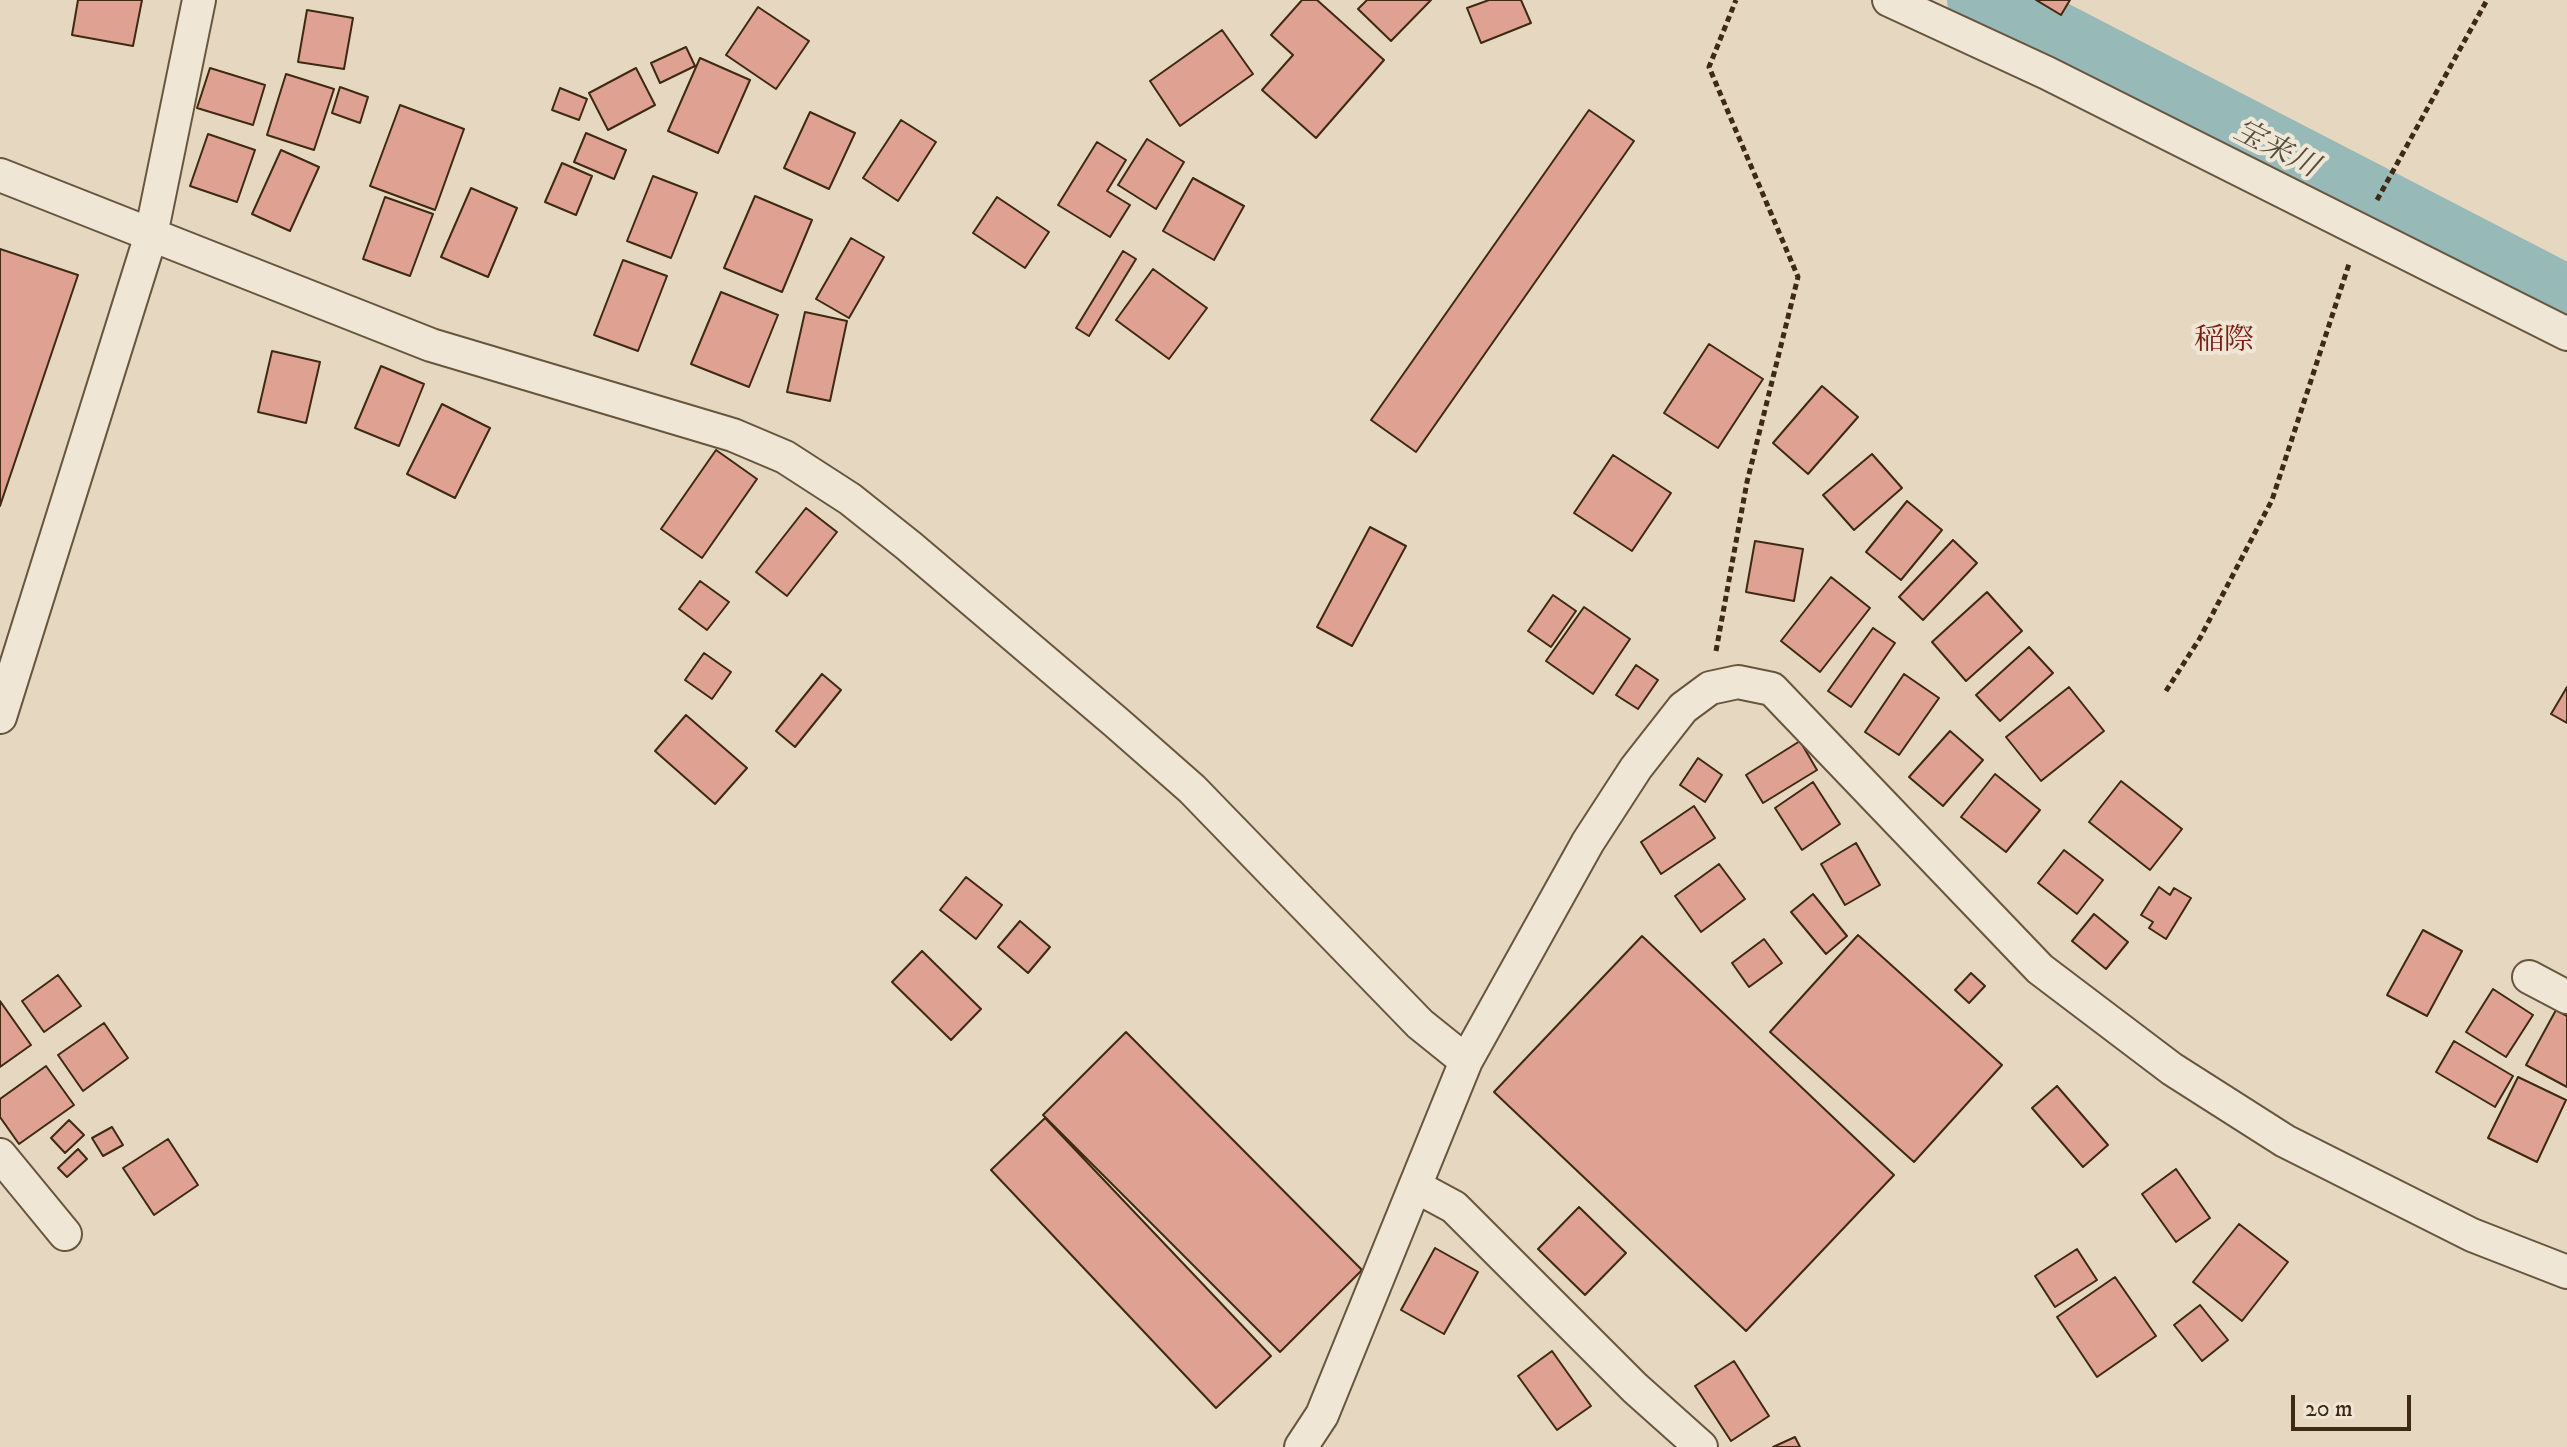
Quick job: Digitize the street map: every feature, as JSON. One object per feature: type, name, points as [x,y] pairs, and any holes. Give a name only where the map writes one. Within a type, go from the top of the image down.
[{"type":"street","points":[[0,717],[151,235],[199,0]]},
{"type":"street","points":[[1889,0],[2047,73],[2567,334]]},
{"type":"street","points":[[0,175],[431,345],[733,435],[785,457],[850,499],[909,546],[1192,789],[1420,1024],[1466,1061]]},
{"type":"street","points":[[1301,1447],[1322,1415],[1466,1061],[1588,842],[1636,768],[1683,708],[1710,688],[1738,682],[1772,689],[2040,969],[2172,1069],[2285,1141],[2472,1235],[2567,1272]]},
{"type":"street","points":[[2529,977],[2567,997]]},
{"type":"street","points":[[0,1155],[65,1234]]},
{"type":"street","points":[[1415,1186],[1454,1207],[1635,1388],[1701,1447]]},
{"type":"path","points":[[1710,688],[1747,482],[1798,277],[1709,67],[1736,0]]},
{"type":"path","points":[[2166,691],[2200,638],[2272,500],[2359,231],[2487,0]]},
{"type":"building","points":[[78,0],[142,0],[133,46],[72,35]]},
{"type":"building","points":[[1302,0],[1317,0],[1384,60],[1316,138],[1262,90],[1293,55],[1271,35]]},
{"type":"building","points":[[1367,0],[1431,0],[1391,41],[1358,9]]},
{"type":"building","points":[[1489,0],[1521,0],[1531,23],[1481,43],[1467,8]]},
{"type":"building","points":[[2036,0],[2070,0],[2061,15]]},
{"type":"building","points":[[758,7],[809,41],[776,89],[726,55]]},
{"type":"building","points":[[307,10],[353,18],[344,69],[298,62]]},
{"type":"building","points":[[1222,30],[1253,74],[1180,126],[1150,81]]},
{"type":"building","points":[[686,47],[695,66],[660,83],[651,63]]},
{"type":"building","points":[[700,58],[750,80],[718,153],[668,131]]},
{"type":"building","points":[[210,68],[265,85],[253,125],[197,108]]},
{"type":"building","points":[[636,68],[655,105],[608,130],[589,93]]},
{"type":"building","points":[[286,74],[334,89],[314,150],[267,135]]},
{"type":"building","points":[[340,87],[368,97],[360,123],[332,113]]},
{"type":"building","points":[[560,88],[587,99],[579,120],[552,110]]},
{"type":"building","points":[[400,105],[464,129],[435,210],[370,186]]},
{"type":"building","points":[[1589,110],[1634,141],[1416,452],[1371,420]]},
{"type":"building","points":[[810,112],[855,133],[829,189],[784,168]]},
{"type":"building","points":[[901,120],[936,142],[898,201],[863,178]]},
{"type":"building","points":[[586,133],[626,150],[614,179],[574,162]]},
{"type":"building","points":[[208,134],[255,150],[237,202],[190,186]]},
{"type":"building","points":[[1147,139],[1184,162],[1156,209],[1118,185]]},
{"type":"building","points":[[1097,142],[1126,160],[1107,191],[1130,205],[1110,237],[1058,205]]},
{"type":"building","points":[[281,150],[319,167],[290,231],[252,214]]},
{"type":"building","points":[[562,163],[592,176],[576,215],[545,202]]},
{"type":"building","points":[[653,176],[697,193],[671,258],[627,241]]},
{"type":"building","points":[[1193,178],[1244,206],[1214,260],[1163,231]]},
{"type":"building","points":[[471,188],[517,208],[488,277],[441,257]]},
{"type":"building","points":[[755,196],[812,220],[782,292],[724,268]]},
{"type":"building","points":[[385,197],[433,214],[410,276],[363,259]]},
{"type":"building","points":[[997,197],[1049,232],[1025,268],[973,233]]},
{"type":"building","points":[[851,238],[884,257],[849,318],[816,299]]},
{"type":"building","points":[[0,249],[78,275],[0,506]]},
{"type":"building","points":[[1123,251],[1136,259],[1089,336],[1076,328]]},
{"type":"building","points":[[623,260],[667,276],[638,351],[594,335]]},
{"type":"building","points":[[1153,269],[1207,308],[1169,359],[1116,320]]},
{"type":"building","points":[[721,292],[778,315],[749,387],[691,364]]},
{"type":"building","points":[[805,312],[847,321],[830,401],[787,392]]},
{"type":"building","points":[[1709,344],[1763,379],[1718,448],[1664,413]]},
{"type":"building","points":[[272,351],[320,362],[306,423],[258,412]]},
{"type":"building","points":[[381,366],[424,384],[399,446],[355,428]]},
{"type":"building","points":[[1822,386],[1858,417],[1808,474],[1773,443]]},
{"type":"building","points":[[442,404],[490,428],[455,498],[407,474]]},
{"type":"building","points":[[716,450],[757,479],[702,558],[661,529]]},
{"type":"building","points":[[1872,454],[1902,488],[1854,530],[1823,495]]},
{"type":"building","points":[[1613,455],[1671,493],[1632,551],[1574,513]]},
{"type":"building","points":[[1907,501],[1942,530],[1901,580],[1866,552]]},
{"type":"building","points":[[806,508],[837,532],[787,596],[756,572]]},
{"type":"building","points":[[1370,527],[1406,546],[1352,646],[1317,627]]},
{"type":"building","points":[[1953,540],[1977,563],[1923,620],[1899,597]]},
{"type":"building","points":[[1755,541],[1803,549],[1794,601],[1746,592]]},
{"type":"building","points":[[1831,577],[1870,608],[1820,672],[1781,641]]},
{"type":"building","points":[[700,581],[729,602],[707,630],[679,609]]},
{"type":"building","points":[[1987,592],[2022,631],[1966,681],[1932,642]]},
{"type":"building","points":[[1553,595],[1576,611],[1551,647],[1528,631]]},
{"type":"building","points":[[1584,607],[1630,639],[1593,694],[1546,661]]},
{"type":"building","points":[[1873,628],[1895,643],[1851,707],[1828,691]]},
{"type":"building","points":[[2029,647],[2053,673],[2000,721],[1976,695]]},
{"type":"building","points":[[704,653],[731,672],[712,699],[685,680]]},
{"type":"building","points":[[1636,665],[1658,680],[1638,709],[1616,695]]},
{"type":"building","points":[[822,674],[841,690],[795,747],[776,731]]},
{"type":"building","points":[[1904,674],[1939,698],[1899,755],[1865,732]]},
{"type":"building","points":[[2069,687],[2104,731],[2041,781],[2006,737]]},
{"type":"building","points":[[2567,687],[2567,723],[2551,714]]},
{"type":"building","points":[[686,715],[747,768],[715,804],[655,751]]},
{"type":"building","points":[[1950,731],[1983,760],[1943,806],[1909,777]]},
{"type":"building","points":[[1800,741],[1817,770],[1763,803],[1746,775]]},
{"type":"building","points":[[1698,758],[1722,775],[1705,802],[1680,785]]},
{"type":"building","points":[[1995,774],[2040,810],[2006,852],[1961,817]]},
{"type":"building","points":[[2121,781],[2182,829],[2150,870],[2089,822]]},
{"type":"building","points":[[1813,782],[1840,824],[1802,850],[1775,808]]},
{"type":"building","points":[[1694,806],[1715,838],[1661,874],[1641,842]]},
{"type":"building","points":[[1856,843],[1880,885],[1845,905],[1821,864]]},
{"type":"building","points":[[2064,850],[2103,880],[2077,914],[2038,883]]},
{"type":"building","points":[[1719,864],[1745,899],[1701,932],[1675,896]]},
{"type":"building","points":[[966,877],[1002,905],[976,939],[940,910]]},
{"type":"building","points":[[2159,887],[2170,895],[2174,888],[2191,898],[2166,939],[2149,928],[2153,922],[2141,915]]},
{"type":"building","points":[[1813,894],[1847,936],[1826,954],[1791,912]]},
{"type":"building","points":[[2094,914],[2128,942],[2106,969],[2072,941]]},
{"type":"building","points":[[1020,921],[1050,947],[1028,973],[998,947]]},
{"type":"building","points":[[2423,930],[2462,951],[2427,1016],[2387,995]]},
{"type":"building","points":[[1858,935],[2002,1065],[1914,1162],[1770,1032]]},
{"type":"building","points":[[1642,936],[1894,1175],[1746,1331],[1494,1092]]},
{"type":"building","points":[[1764,939],[1782,963],[1749,987],[1732,963]]},
{"type":"building","points":[[922,951],[981,1009],[951,1040],[892,982]]},
{"type":"building","points":[[1971,973],[1985,986],[1969,1003],[1955,990]]},
{"type":"building","points":[[58,975],[81,1006],[44,1032],[22,1001]]},
{"type":"building","points":[[2493,989],[2533,1015],[2506,1057],[2466,1032]]},
{"type":"building","points":[[0,1001],[31,1045],[0,1067]]},
{"type":"building","points":[[2556,1010],[2567,1016],[2567,1087],[2526,1065]]},
{"type":"building","points":[[104,1023],[128,1058],[83,1091],[58,1055]]},
{"type":"building","points":[[1126,1032],[1362,1270],[1280,1352],[1043,1115]]},
{"type":"building","points":[[2454,1041],[2513,1076],[2495,1107],[2436,1072]]},
{"type":"building","points":[[46,1066],[74,1105],[19,1144],[0,1117],[0,1099]]},
{"type":"building","points":[[2518,1077],[2566,1100],[2537,1162],[2488,1138]]},
{"type":"building","points":[[2057,1086],[2108,1145],[2083,1167],[2032,1108]]},
{"type":"building","points":[[1045,1118],[1271,1356],[1216,1408],[991,1170]]},
{"type":"building","points":[[69,1120],[84,1135],[65,1153],[51,1138]]},
{"type":"building","points":[[112,1127],[123,1145],[103,1156],[92,1138]]},
{"type":"building","points":[[168,1139],[198,1185],[154,1215],[123,1168]]},
{"type":"building","points":[[78,1149],[87,1159],[67,1177],[58,1168]]},
{"type":"building","points":[[2176,1169],[2210,1218],[2176,1242],[2142,1194]]},
{"type":"building","points":[[1579,1207],[1626,1253],[1585,1295],[1538,1249]]},
{"type":"building","points":[[2239,1224],[2288,1262],[2242,1321],[2193,1282]]},
{"type":"building","points":[[1435,1248],[1478,1272],[1444,1334],[1401,1310]]},
{"type":"building","points":[[2077,1249],[2097,1280],[2055,1307],[2035,1276]]},
{"type":"building","points":[[2115,1277],[2156,1336],[2097,1377],[2057,1317]]},
{"type":"building","points":[[2200,1305],[2228,1340],[2202,1361],[2174,1325]]},
{"type":"building","points":[[1552,1351],[1591,1406],[1557,1430],[1518,1376]]},
{"type":"building","points":[[1734,1361],[1769,1416],[1731,1441],[1695,1386]]},
{"type":"building","points":[[1795,1437],[1800,1447],[1773,1447]]},
{"type":"waterway","name":"宝来川","points":[[1983,0],[2567,302]]},
{"type":"district","name":"稲際","points":[[2224,343]]}]
